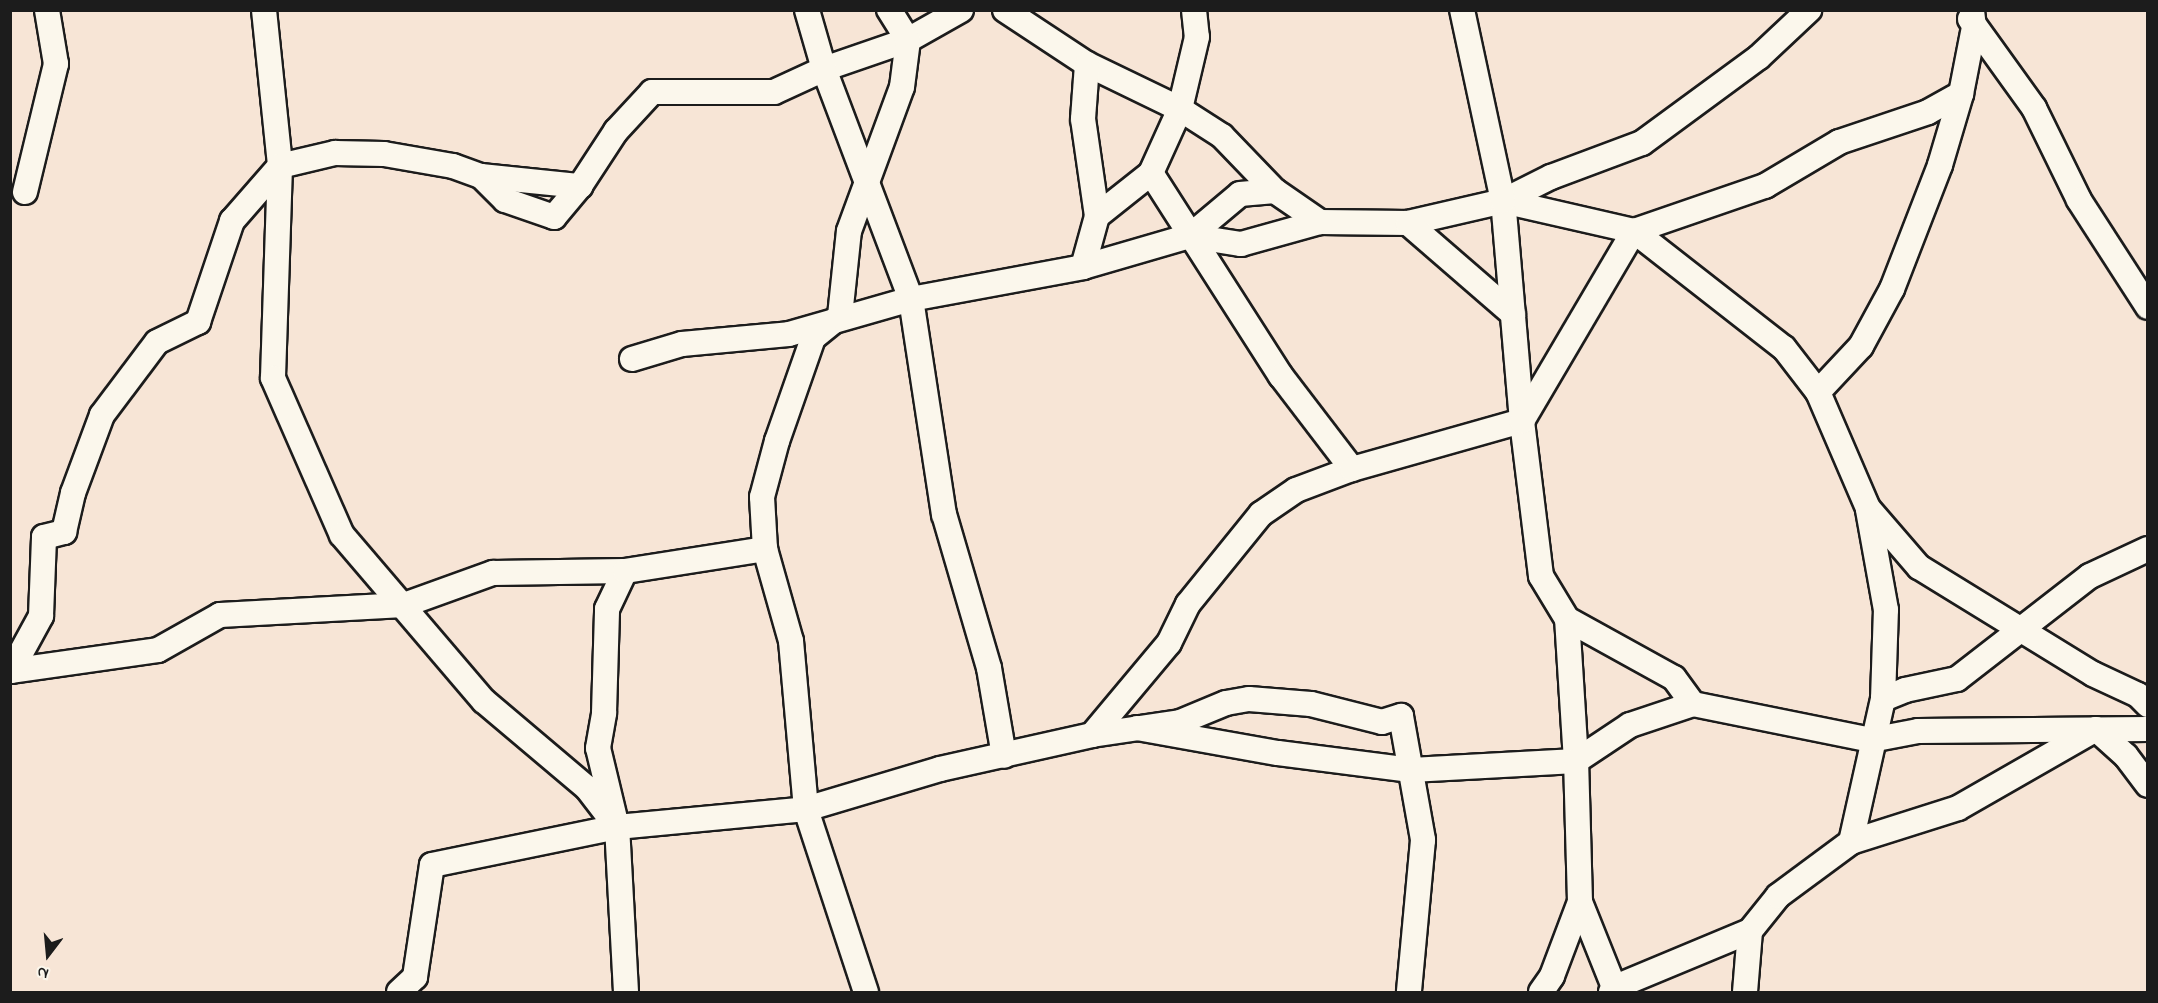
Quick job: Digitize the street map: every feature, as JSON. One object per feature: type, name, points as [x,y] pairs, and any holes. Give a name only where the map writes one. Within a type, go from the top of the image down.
[{"type":"street","points":[[25,192],[56,64],[47,10]]},
{"type":"street","points":[[264,10],[280,166],[273,378],[342,535],[484,700],[587,788],[616,827]]},
{"type":"street","points":[[807,10],[824,69],[911,298],[944,514],[989,668],[1004,756]]},
{"type":"street","points":[[866,993],[806,809],[791,641],[765,549],[762,496],[777,441],[813,338],[840,316],[849,231],[902,87],[908,40],[889,10]]},
{"type":"street","points":[[481,176],[505,200],[554,217],[580,186],[616,131],[652,92],[774,92],[824,69],[908,40],[961,10]]},
{"type":"street","points":[[1005,10],[1087,64],[1180,109],[1222,136],[1275,191],[1320,222]]},
{"type":"street","points":[[1097,216],[1151,173],[1180,109],[1197,37],[1194,10]]},
{"type":"street","points":[[1462,10],[1503,201],[1522,421],[1541,576],[1567,619],[1576,761],[1580,902],[1613,991],[1750,931],[1778,896],[1851,842],[1958,808],[2096,729]]},
{"type":"street","points":[[1190,236],[1241,244],[1320,222],[1408,223],[1503,201],[1551,177],[1642,144],[1759,57],[1809,10]]},
{"type":"street","points":[[1818,393],[1861,346],[1892,289],[1936,175],[1961,94],[1971,16]]},
{"type":"street","points":[[1971,16],[2034,108],[2079,200],[2144,298]]},
{"type":"street","points":[[1083,267],[1097,216],[1083,118],[1087,64]]},
{"type":"street","points":[[1092,735],[1169,643],[1188,603],[1261,514],[1296,490],[1352,469],[1522,421],[1634,231],[1764,186],[1839,142],[1928,112],[1961,94]]},
{"type":"street","points":[[11,671],[41,616],[44,537],[64,532],[73,493],[102,414],[157,342],[198,322],[232,221],[280,166],[335,153],[384,154],[453,166],[481,176],[580,186]]},
{"type":"street","points":[[1151,173],[1190,236],[1244,314],[1281,376],[1352,469]]},
{"type":"street","points":[[632,359],[682,345],[789,334],[840,316],[911,298],[1083,267],[1190,236],[1240,194],[1275,191]]},
{"type":"street","points":[[1503,201],[1634,231],[1784,348],[1818,393],[1868,508],[1886,610],[1883,699],[1871,740],[1851,842]]},
{"type":"street","points":[[1408,223],[1513,314]]},
{"type":"street","points":[[1868,508],[1919,567],[2023,628],[2093,674],[2144,696]]},
{"type":"street","points":[[11,671],[158,650],[220,615],[404,605],[493,573],[625,571],[765,549]]},
{"type":"street","points":[[1883,699],[1905,690],[1957,679],[2090,576],[2148,549]]},
{"type":"street","points":[[625,571],[607,609],[604,713],[598,748],[616,827],[626,993]]},
{"type":"street","points":[[1567,619],[1674,678],[1693,704]]},
{"type":"street","points":[[399,993],[415,977],[432,865],[616,827],[806,809],[940,768],[1004,756],[1092,735],[1180,722],[1226,703],[1249,699],[1311,704],[1382,722],[1401,716],[1424,840],[1409,993]]},
{"type":"street","points":[[1137,728],[1278,753],[1411,770],[1576,761],[1630,725],[1693,704],[1871,740],[1918,731],[2148,729]]},
{"type":"street","points":[[2096,729],[2126,756],[2148,785]]},
{"type":"street","points":[[1541,993],[1552,976],[1580,902]]},
{"type":"street","points":[[1745,993],[1750,931]]}]
